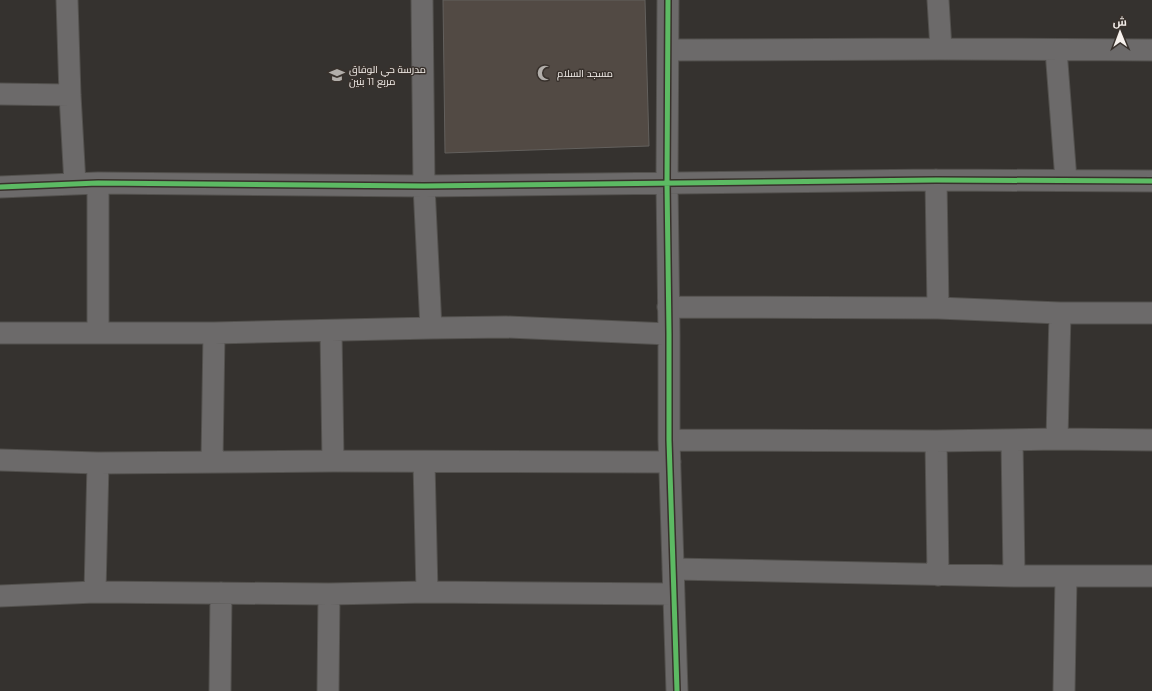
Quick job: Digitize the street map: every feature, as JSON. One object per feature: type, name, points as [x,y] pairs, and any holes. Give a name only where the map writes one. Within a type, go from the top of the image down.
[{"type":"street","points":[[68,0],[70,95],[75,184]]},
{"type":"street","points":[[422,0],[424,186],[431,328]]},
{"type":"street","points":[[668,0],[666,182],[669,334],[669,440],[677,691]]},
{"type":"street","points":[[938,0],[940,49]]},
{"type":"street","points":[[668,50],[1152,50]]},
{"type":"street","points":[[1056,50],[1066,180]]},
{"type":"street","points":[[0,94],[70,95]]},
{"type":"street","points":[[936,180],[938,308]]},
{"type":"street","points":[[0,187],[98,183],[424,186],[936,180],[1152,181]]},
{"type":"street","points":[[98,183],[98,333]]},
{"type":"street","points":[[668,307],[938,308],[1060,313],[1152,313]]},
{"type":"street","points":[[1057,439],[1060,313]]},
{"type":"street","points":[[0,333],[214,334],[506,327],[669,334]]},
{"type":"street","points":[[331,330],[333,461]]},
{"type":"street","points":[[212,461],[214,334]]},
{"type":"street","points":[[669,440],[1152,440]]},
{"type":"street","points":[[936,440],[938,575]]},
{"type":"street","points":[[1012,440],[1014,576]]},
{"type":"street","points":[[0,460],[98,463],[212,461],[670,462]]},
{"type":"street","points":[[424,462],[427,592]]},
{"type":"street","points":[[95,592],[98,463]]},
{"type":"street","points":[[673,569],[1066,577],[1152,576]]},
{"type":"street","points":[[1064,691],[1066,577]]},
{"type":"street","points":[[0,596],[95,592],[674,594]]},
{"type":"street","points":[[220,691],[221,593]]},
{"type":"street","points":[[328,691],[329,594]]},
{"type":"building","name":"مسجد السلام","points":[[443,0],[645,0],[649,146],[445,153]]},
{"type":"cycle path","points":[[668,0],[667,183],[669,440],[677,691]]},
{"type":"cycle path","points":[[0,187],[98,183],[424,186],[936,180],[1152,181]]},
{"type":"place","name":"مسجد السلام","points":[[545,73]]},
{"type":"place","name":"مدرسة حي الوفاق مربع 11 بنين","points":[[337,75]]}]
